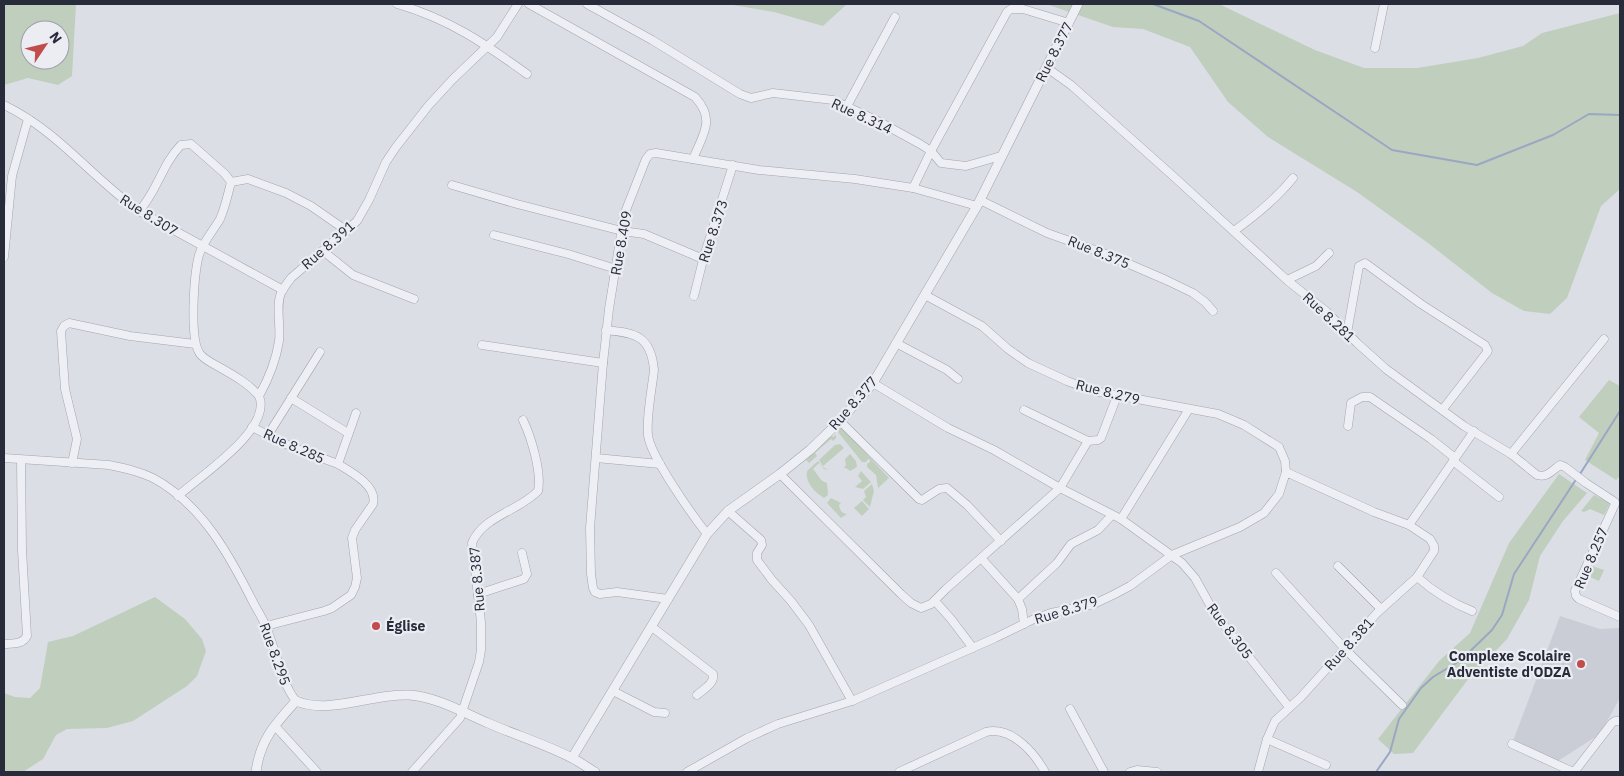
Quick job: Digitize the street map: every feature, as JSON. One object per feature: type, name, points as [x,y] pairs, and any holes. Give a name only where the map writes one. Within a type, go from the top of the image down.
[{"type":"street","points":[[397,4],[456,26],[527,74]]},
{"type":"street","name":"Rue 8.391","points":[[283,290],[291,278],[357,221],[386,162],[396,147],[453,78],[498,37],[518,4]]},
{"type":"street","points":[[529,4],[695,97],[703,106],[707,115],[707,124],[693,159]]},
{"type":"street","name":"Rue 8.314","points":[[588,4],[652,40],[740,94],[751,98],[773,93],[821,98],[847,106],[931,150],[941,163],[966,166],[1001,156]]},
{"type":"street","name":"Rue 8.377","points":[[572,758],[708,534],[728,511],[810,450],[840,421],[872,384],[978,203],[1078,4]]},
{"type":"street","points":[[1374,4],[1384,5],[1375,48]]},
{"type":"street","points":[[913,188],[931,150],[1007,12],[1010,9],[1023,9],[1069,23]]},
{"type":"street","points":[[847,106],[895,17]]},
{"type":"street","name":"Rue 8.281","points":[[1047,68],[1071,85],[1287,280],[1327,312],[1386,369],[1474,431],[1511,454],[1537,475],[1548,474],[1560,465],[1615,502]]},
{"type":"street","name":"Rue 8.307","points":[[4,105],[50,134],[121,199],[139,211],[283,290]]},
{"type":"street","points":[[4,258],[12,176],[28,119]]},
{"type":"street","points":[[139,211],[146,204],[165,166],[181,144],[191,144],[225,174],[231,182]]},
{"type":"street","name":"Rue 8.409","points":[[668,599],[617,592],[600,594],[595,592],[593,588],[591,574],[590,528],[606,330],[626,208],[646,159],[650,154],[656,153],[759,170],[855,179],[913,188],[978,203]]},
{"type":"street","name":"Rue 8.373","points":[[694,296],[703,259],[734,165]]},
{"type":"street","points":[[4,174],[12,176]]},
{"type":"street","points":[[1234,231],[1263,208],[1293,178]]},
{"type":"street","points":[[231,182],[248,179],[286,193],[311,206],[347,231]]},
{"type":"street","points":[[178,496],[232,452],[252,427],[261,411],[262,403],[253,389],[208,361],[200,354],[195,344],[195,285],[199,256],[202,246],[220,218],[231,182]]},
{"type":"street","points":[[452,185],[622,231],[644,234],[703,259]]},
{"type":"street","name":"Rue 8.375","points":[[978,203],[1047,233],[1106,254],[1193,293],[1205,302],[1212,312]]},
{"type":"street","points":[[494,234],[616,269]]},
{"type":"street","points":[[323,251],[353,275],[414,299]]},
{"type":"street","points":[[1287,280],[1316,266],[1328,253]]},
{"type":"street","points":[[1347,333],[1360,266],[1365,263],[1421,304],[1485,345],[1488,351],[1443,409]]},
{"type":"street","points":[[259,396],[273,369],[276,356],[280,320],[279,304],[283,290]]},
{"type":"street","name":"Rue 8.279","points":[[925,295],[982,326],[1028,364],[1054,376],[1094,391],[1226,417],[1244,425],[1274,443],[1282,452],[1286,472]]},
{"type":"street","points":[[72,463],[77,439],[66,390],[61,331],[64,326],[68,323],[130,336],[195,344]]},
{"type":"street","points":[[606,330],[631,333],[640,337],[647,346],[653,358],[654,370],[648,438],[660,464],[690,512],[708,534]]},
{"type":"street","points":[[1511,454],[1604,339]]},
{"type":"street","points":[[896,343],[947,370],[958,379]]},
{"type":"street","points":[[482,345],[603,363]]},
{"type":"street","points":[[268,434],[320,352]]},
{"type":"street","name":"Rue 8.305","points":[[872,384],[948,428],[994,450],[1060,488],[1121,519],[1172,555],[1188,569],[1210,606],[1289,707]]},
{"type":"street","points":[[1024,410],[1088,441],[1098,440],[1101,438],[1117,396]]},
{"type":"street","points":[[1348,426],[1351,403],[1362,397],[1370,397],[1431,439],[1499,496]]},
{"type":"street","points":[[292,398],[348,433]]},
{"type":"street","points":[[1121,519],[1189,409]]},
{"type":"street","points":[[338,464],[356,413]]},
{"type":"street","name":"Rue 8.387","points":[[412,772],[455,724],[479,662],[481,650],[478,594],[472,544],[475,536],[494,520],[538,491],[535,453],[523,420]]},
{"type":"street","points":[[840,421],[918,499],[922,500],[939,489],[947,488],[967,505],[1001,540]]},
{"type":"street","name":"Rue 8.285","points":[[252,427],[313,456],[338,464],[355,475],[374,494],[373,504],[360,522],[352,538],[356,568],[355,587],[351,595],[332,608],[266,626]]},
{"type":"street","points":[[1409,525],[1474,431]]},
{"type":"street","points":[[780,474],[911,603],[921,608],[927,607],[935,601],[1060,488],[1088,441]]},
{"type":"street","name":"Rue 8.295","points":[[4,458],[109,465],[139,472],[153,478],[178,496],[198,515],[217,538],[245,585],[266,626],[287,688],[296,701],[305,705],[332,705],[388,696],[410,695],[430,698],[572,758],[595,772]]},
{"type":"street","points":[[596,458],[660,464]]},
{"type":"street","points":[[4,644],[21,643],[27,636],[22,550],[22,460]]},
{"type":"street","points":[[1286,472],[1374,512],[1409,525],[1430,539],[1434,546],[1434,551],[1417,577],[1450,602],[1472,611]]},
{"type":"street","name":"Rue 8.379","points":[[688,772],[763,730],[803,715],[852,701],[1051,613],[1094,604],[1113,595],[1130,586],[1172,555],[1240,527],[1264,513],[1279,494],[1286,472]]},
{"type":"street","name":"Rue 8.257","points":[[1615,502],[1575,590],[1576,596],[1579,599],[1620,617]]},
{"type":"street","points":[[728,511],[761,540],[762,545],[757,553],[757,560],[809,625],[852,701]]},
{"type":"street","points":[[1018,599],[1057,563],[1072,544],[1098,530],[1112,515]]},
{"type":"street","points":[[478,594],[524,579],[527,574],[522,554]]},
{"type":"street","points":[[982,558],[1018,599],[1022,609],[1024,624]]},
{"type":"street","points":[[1338,566],[1381,609]]},
{"type":"street","points":[[1276,573],[1345,648],[1402,705]]},
{"type":"street","name":"Rue 8.381","points":[[1258,772],[1267,739],[1275,721],[1381,609],[1417,577]]},
{"type":"street","points":[[935,601],[973,648]]},
{"type":"street","points":[[652,627],[713,674],[712,682],[697,695]]},
{"type":"street","points":[[613,691],[654,712],[666,713]]},
{"type":"street","points":[[256,772],[264,740],[296,701]]},
{"type":"street","points":[[1070,709],[1104,772]]},
{"type":"street","points":[[1512,744],[1575,771],[1612,723],[1615,720],[1620,721]]},
{"type":"street","points":[[275,726],[317,772]]},
{"type":"street","points":[[899,772],[993,730],[1006,733],[1028,749],[1045,772]]},
{"type":"street","points":[[1267,739],[1326,766]]},
{"type":"street","points":[[418,766],[425,772]]},
{"type":"street","points":[[1130,772],[1137,770],[1157,772]]},
{"type":"shaded area","name":"Complexe Scolaire Adventiste d'ODZA","points":[[1560,616],[1600,629],[1620,628],[1620,698],[1600,734],[1558,761],[1513,741]]},
{"type":"green space","points":[[4,4],[76,4],[72,76],[58,85],[28,78],[4,85]]},
{"type":"green space","points":[[727,4],[847,4],[823,26],[774,12]]},
{"type":"green space","points":[[1046,4],[1219,4],[1315,50],[1364,68],[1417,68],[1478,58],[1523,46],[1542,33],[1620,13],[1620,189],[1601,206],[1567,298],[1550,314],[1524,311],[1492,293],[1428,243],[1357,192],[1268,137],[1228,102],[1190,47],[1143,29],[1113,27]]},
{"type":"green space","points":[[1609,380],[1620,386],[1620,476],[1616,480],[1585,460],[1599,433],[1579,417]]},
{"type":"green space","points":[[841,427],[889,478],[878,488],[876,475],[867,467],[870,460],[862,462],[838,432]]},
{"type":"green space","points":[[836,435],[833,441],[831,439],[815,453],[817,456],[809,463],[806,460],[831,436]]},
{"type":"green space","points":[[840,444],[844,448],[823,466],[819,460],[835,445]]},
{"type":"green space","points":[[850,454],[856,461],[857,467],[850,471],[844,468],[846,465],[845,459]]},
{"type":"green space","points":[[818,461],[828,470],[824,469],[819,463],[813,469],[827,483],[828,495],[824,498],[811,487],[807,475],[807,471]]},
{"type":"green space","points":[[861,471],[871,482],[863,489],[855,487],[862,481],[858,476]]},
{"type":"green space","points":[[1559,474],[1587,493],[1563,521],[1540,556],[1529,600],[1507,639],[1466,682],[1413,753],[1394,754],[1378,739],[1439,661],[1470,633],[1509,543]]},
{"type":"green space","points":[[872,484],[874,491],[870,507],[863,500],[866,497],[864,491]]},
{"type":"green space","points":[[1594,495],[1610,503],[1604,515],[1590,509],[1584,512],[1581,511]]},
{"type":"green space","points":[[831,498],[841,503],[839,505],[841,510],[847,514],[841,518],[827,503]]},
{"type":"green space","points":[[862,501],[869,509],[862,516],[854,508]]},
{"type":"green space","points":[[1592,566],[1604,570],[1599,581],[1588,576]]},
{"type":"green space","points":[[155,597],[185,619],[202,639],[206,651],[197,676],[187,686],[133,721],[107,728],[67,729],[56,735],[43,759],[23,772],[4,772],[4,693],[15,697],[30,698],[40,688],[48,642],[73,636]]},
{"type":"waterway","points":[[1153,4],[1199,21],[1392,150],[1477,165],[1553,135],[1589,114],[1620,115]]},
{"type":"waterway","points":[[1580,474],[1620,411]]},
{"type":"waterway","points":[[1376,772],[1390,752],[1399,719],[1421,688],[1433,677],[1461,660],[1492,630],[1502,615],[1514,574],[1577,478]]},
{"type":"place","name":"Église","points":[[376,626]]},
{"type":"place","name":"Complexe Scolaire Adventiste d'ODZA","points":[[1581,664]]}]
